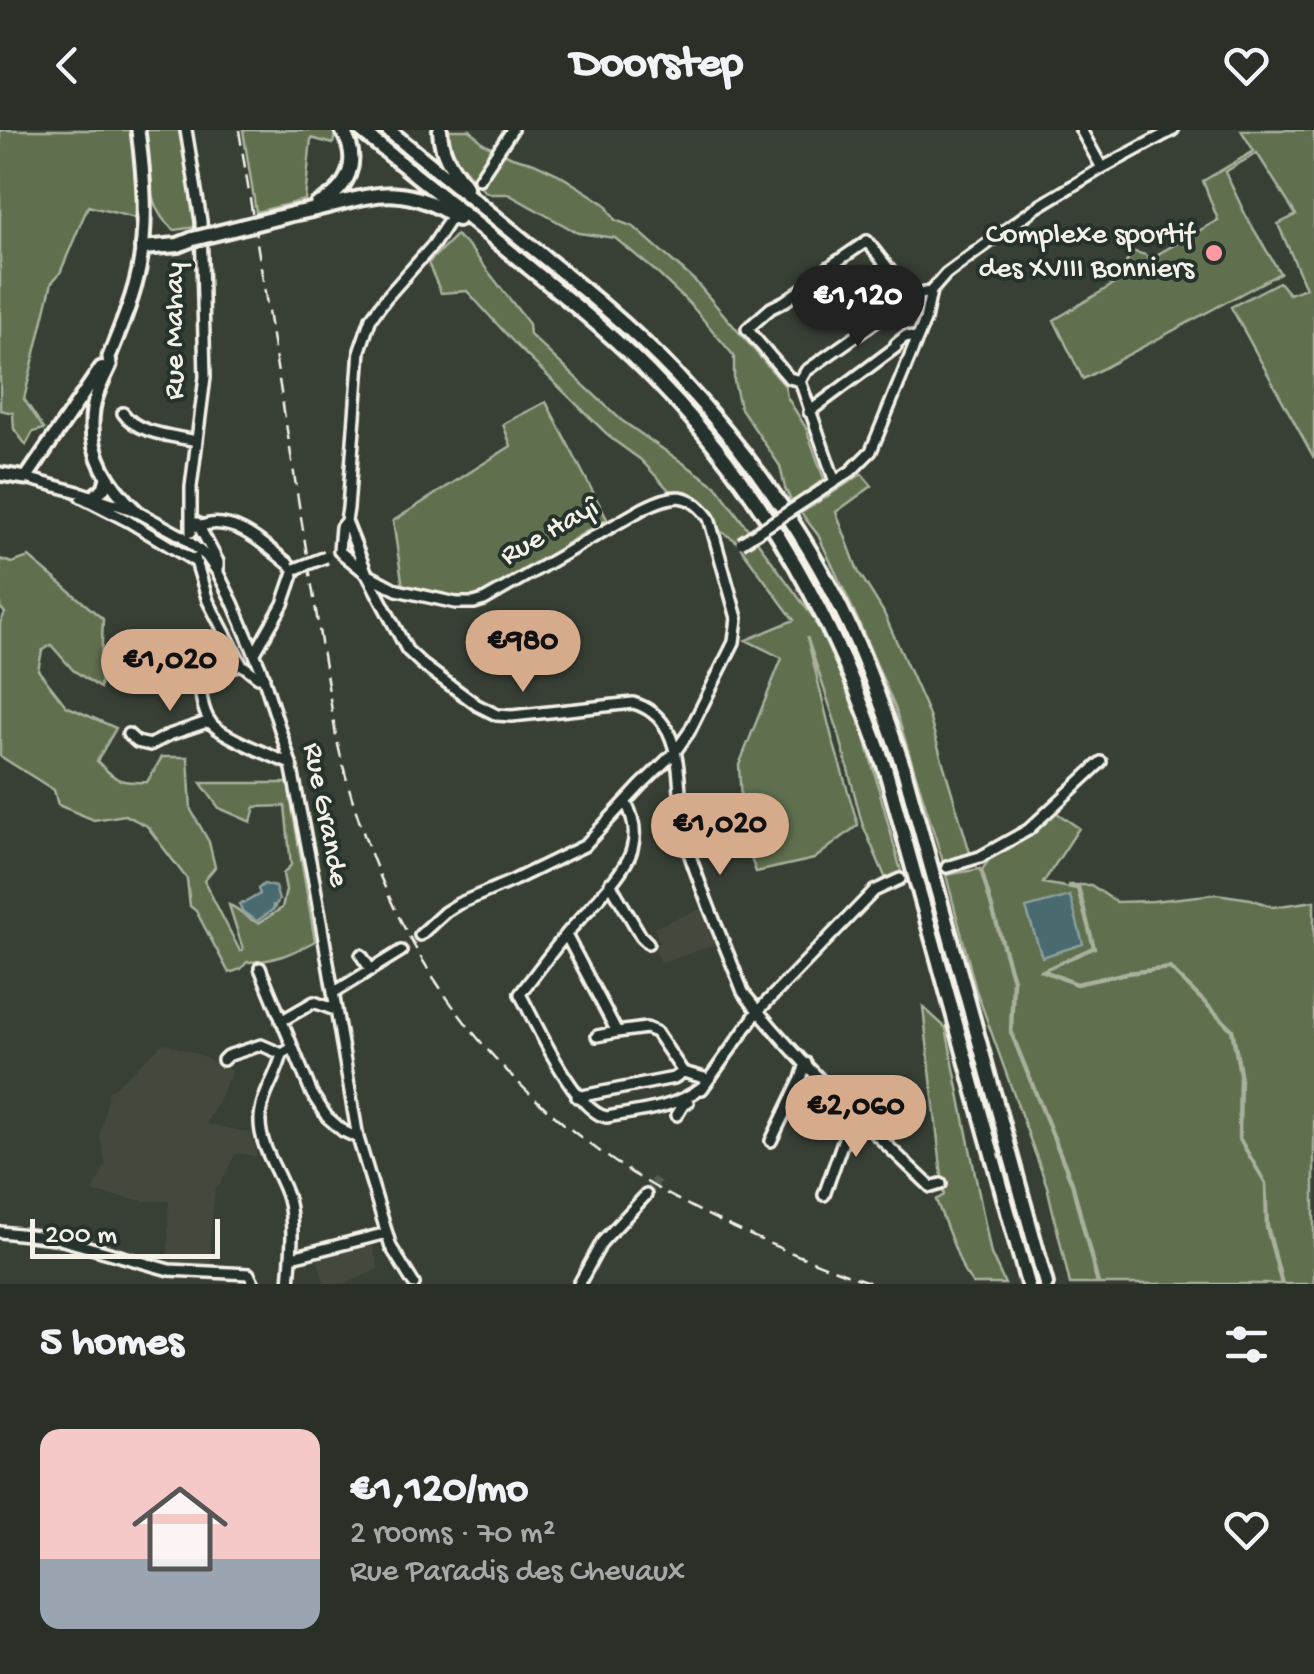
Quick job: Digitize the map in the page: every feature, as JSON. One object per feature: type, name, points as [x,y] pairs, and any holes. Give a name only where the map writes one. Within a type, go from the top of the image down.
[{"type":"highway","points":[[293,213],[322,202],[342,187],[352,156],[342,130]]},
{"type":"highway","points":[[360,130],[615,339],[662,385],[743,482],[811,590],[866,709],[886,770],[1028,1284]]},
{"type":"highway","points":[[388,130],[586,292],[674,373],[758,473],[826,582],[863,657],[903,766],[1046,1284]]},
{"type":"highway","points":[[440,130],[446,160],[472,198]]},
{"type":"highway","points":[[142,244],[189,240],[375,195],[407,194],[484,230]]},
{"type":"main road","points":[[0,474],[26,478],[109,357],[134,287],[142,244],[144,178],[138,130]]},
{"type":"main road","points":[[109,357],[110,364],[93,406],[92,435],[107,478],[136,511]]},
{"type":"main road","points":[[65,424],[84,424],[92,435]]},
{"type":"main road","points":[[94,496],[104,488],[107,478]]},
{"type":"street","name":"Rue Mahay","points":[[186,130],[200,221],[205,377],[191,487],[195,530]]},
{"type":"street","points":[[479,179],[512,130]]},
{"type":"street","points":[[1081,130],[1102,168]]},
{"type":"street","points":[[420,935],[458,904],[584,846],[675,752],[696,720],[734,642],[737,618],[721,556],[851,471],[871,450],[924,320],[931,291],[946,274],[1034,209],[1173,130]]},
{"type":"street","points":[[450,220],[371,318],[360,350],[346,521],[367,574],[407,650],[476,705],[512,716],[633,702],[646,706],[658,718],[675,752],[686,844],[743,992],[852,1113],[931,1188],[941,1184]]},
{"type":"street","points":[[800,382],[790,378],[747,329],[771,308],[867,241],[911,298]]},
{"type":"street","points":[[835,482],[800,382],[806,371],[911,298],[931,291]]},
{"type":"street","points":[[810,412],[906,336],[916,339]]},
{"type":"street","points":[[122,413],[137,426],[197,441]]},
{"type":"street","name":"Rue Grande","points":[[26,478],[136,511],[196,546],[218,573],[264,676],[291,764],[358,1138],[391,1247],[414,1284]]},
{"type":"street","points":[[66,488],[196,560],[208,601],[241,664],[258,677],[264,676]]},
{"type":"street","name":"Rue Hayî","points":[[340,551],[367,574],[397,590],[474,603],[644,508],[665,498],[682,496],[699,504],[709,518],[721,556]]},
{"type":"street","points":[[218,573],[218,562],[195,530],[220,521],[241,530],[295,569]]},
{"type":"street","points":[[255,653],[283,604],[295,569],[340,551],[341,527],[346,521]]},
{"type":"street","points":[[170,666],[201,676],[241,664]]},
{"type":"street","points":[[201,676],[205,710],[212,726],[291,764]]},
{"type":"street","points":[[128,734],[150,746],[210,721]]},
{"type":"street","points":[[947,867],[980,857],[1028,830],[1101,762]]},
{"type":"street","points":[[626,803],[634,817],[632,852],[520,994],[578,1097],[597,1115],[606,1117],[682,1101],[705,1083],[758,1011],[874,890],[900,879]]},
{"type":"street","points":[[610,883],[648,944]]},
{"type":"street","points":[[566,935],[618,1032]]},
{"type":"street","points":[[334,993],[401,951]]},
{"type":"street","points":[[361,955],[371,970]]},
{"type":"street","points":[[260,968],[281,1020],[287,1051],[320,1108],[343,1132],[358,1138]]},
{"type":"street","points":[[281,1020],[314,1002],[335,1010]]},
{"type":"street","points":[[597,1036],[646,1028],[656,1032],[683,1072],[705,1083]]},
{"type":"street","points":[[223,1060],[261,1045],[287,1051]]},
{"type":"street","points":[[287,1051],[261,1108],[260,1122],[263,1140],[288,1197],[292,1228],[289,1284]]},
{"type":"street","points":[[771,1141],[806,1063]]},
{"type":"street","points":[[578,1097],[674,1078],[683,1072]]},
{"type":"street","points":[[677,1115],[683,1105],[701,1094],[705,1083]]},
{"type":"street","points":[[824,1195],[852,1113]]},
{"type":"street","points":[[579,1284],[602,1242],[646,1195]]},
{"type":"street","points":[[0,1232],[56,1238],[169,1270],[249,1274],[254,1284]]},
{"type":"street","points":[[292,1257],[388,1234]]},
{"type":"shaded area","points":[[706,907],[719,943],[662,963],[653,947],[660,942],[654,928]]},
{"type":"shaded area","points":[[164,1043],[200,1055],[232,1072],[206,1124],[251,1133],[257,1156],[236,1153],[215,1188],[211,1270],[168,1266],[169,1201],[93,1192],[106,1164],[100,1135],[109,1092]]},
{"type":"shaded area","points":[[371,1240],[378,1269],[346,1284],[325,1284],[316,1254]]},
{"type":"green space","points":[[0,130],[133,130],[135,188],[139,184],[139,219],[88,206],[60,273],[52,282],[24,399],[44,429],[33,432],[26,445],[14,429],[13,413],[0,410]]},
{"type":"green space","points":[[142,130],[179,130],[196,227],[175,230],[158,212]]},
{"type":"green space","points":[[243,130],[332,130],[333,144],[311,138],[305,200],[256,212]]},
{"type":"green space","points":[[449,130],[470,130],[483,143],[558,174],[605,204],[615,220],[634,227],[695,281],[785,386],[787,397],[806,428],[824,479],[792,503],[780,466],[740,407],[734,356],[691,305],[615,238],[578,233],[508,194],[484,191],[455,158]]},
{"type":"green space","points":[[1241,130],[1314,130],[1314,458],[1231,307],[1279,282],[1289,294],[1306,288],[1278,224],[1296,215],[1257,153],[1225,172],[1280,273],[1083,379],[1054,320],[1119,281],[1131,251],[1149,259],[1218,220],[1203,181],[1254,151]]},
{"type":"green space","points":[[456,235],[529,324],[530,335],[621,420],[716,486],[816,621],[862,726],[902,875],[886,879],[862,823],[839,734],[807,637],[858,825],[814,859],[756,872],[738,822],[739,765],[782,658],[746,640],[794,620],[735,540],[720,531],[705,503],[686,491],[669,490],[517,346],[467,291],[441,293],[428,263]]},
{"type":"green space","points":[[546,402],[607,519],[566,544],[568,547],[478,596],[451,597],[403,587],[393,521],[511,446],[503,424]]},
{"type":"green space","points":[[862,474],[872,486],[836,512],[858,571],[883,611],[928,713],[971,856],[944,865],[895,708],[818,535],[801,513]]},
{"type":"green space","points":[[29,557],[103,619],[100,688],[73,670],[51,645],[42,651],[38,670],[66,706],[116,728],[97,761],[119,779],[147,782],[162,757],[188,757],[191,810],[209,842],[215,867],[204,881],[240,951],[243,949],[229,905],[259,923],[282,908],[286,890],[283,874],[291,865],[285,806],[255,807],[251,822],[219,808],[201,783],[288,783],[315,941],[282,956],[247,962],[229,973],[190,906],[187,879],[147,826],[125,815],[94,820],[58,805],[54,790],[0,756],[0,623],[5,613],[0,607],[0,559],[12,563]]},
{"type":"green space","points":[[1054,811],[1079,828],[1043,883],[1077,889],[1093,947],[1041,971],[1076,985],[1170,969],[1231,1030],[1239,1073],[1238,1138],[1265,1183],[1266,1227],[1281,1284],[1099,1284],[1073,1183],[1012,1032],[1014,980],[982,870],[990,858]]},
{"type":"green space","points":[[980,869],[1012,980],[1010,1032],[1071,1183],[1097,1284],[1070,1284],[1047,1186],[976,990],[946,875]]},
{"type":"green space","points":[[1068,885],[1091,885],[1116,902],[1216,894],[1273,907],[1314,901],[1314,1284],[1283,1284],[1268,1226],[1266,1183],[1240,1138],[1241,1073],[1233,1029],[1170,967],[1076,983],[1044,970],[1095,948],[1079,887]]},
{"type":"green space","points":[[923,1007],[946,1028],[991,1254],[1005,1284],[973,1284],[964,1272],[936,1200],[944,1195]]},
{"type":"water","points":[[264,884],[275,887],[279,900],[272,905],[275,908],[257,921],[243,912],[239,904],[260,894],[258,889]]},
{"type":"water","points":[[1070,896],[1083,944],[1042,957],[1026,908]]},
{"type":"tunnel","points":[[900,879],[947,867]]},
{"type":"tunnel","points":[[401,951],[420,935]]},
{"type":"tunnel","points":[[646,1195],[657,1179]]},
{"type":"railway","points":[[239,130],[336,736],[374,862],[401,921],[432,975],[469,1027],[511,1075],[558,1119],[612,1160],[706,1215],[874,1284]]},
{"type":"place","name":"Complexe sportif des XVIII Bonniers","points":[[1214,253]]}]
